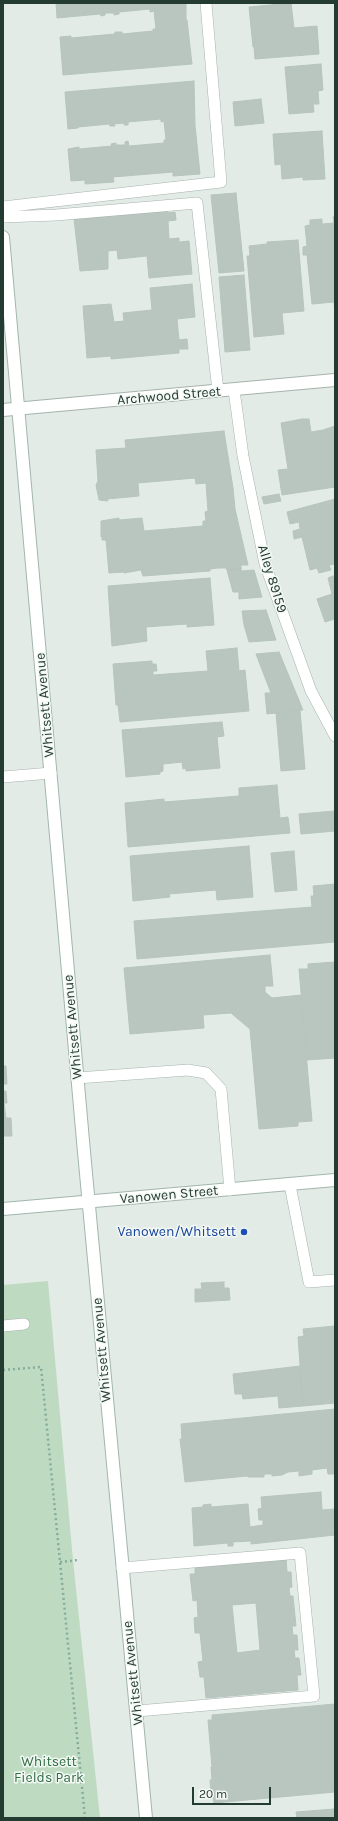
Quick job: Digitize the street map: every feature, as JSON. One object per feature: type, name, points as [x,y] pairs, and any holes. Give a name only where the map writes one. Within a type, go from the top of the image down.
[{"type":"main road","name":"Whitsett Avenue","points":[[3,237],[88,1202],[122,1568],[138,1711],[146,1818]]},
{"type":"main road","name":"Archwood Street","points":[[3,410],[19,410],[335,380]]},
{"type":"main road","name":"Vanowen Street","points":[[3,1209],[335,1180]]},
{"type":"lane","points":[[3,207],[221,182],[206,3]]},
{"type":"lane","points":[[3,216],[56,215],[198,203],[218,391]]},
{"type":"lane","name":"Alley 89159","points":[[234,390],[243,456],[264,564],[311,691],[335,736]]},
{"type":"lane","points":[[3,777],[51,773]]},
{"type":"lane","points":[[77,1078],[188,1070],[206,1073],[221,1089],[230,1190]]},
{"type":"lane","points":[[290,1185],[309,1282],[335,1280]]},
{"type":"lane","points":[[3,1326],[24,1324]]},
{"type":"lane","points":[[122,1568],[300,1553],[314,1696],[138,1711]]},
{"type":"path","points":[[3,1370],[41,1367],[85,1818]]},
{"type":"path","points":[[60,1562],[78,1560]]},
{"type":"green space","name":"Whitsett Fields Park","points":[[48,1281],[73,1560],[100,1818],[3,1818],[3,1285]]},
{"type":"building","points":[[56,3],[186,3],[186,20],[192,64],[63,75],[60,37],[71,36],[71,38],[115,34],[115,32],[122,32],[122,34],[153,31],[153,29],[156,29],[154,11],[150,12],[150,9],[119,12],[119,14],[114,15],[114,13],[105,13],[105,15],[101,16],[100,14],[57,18]]},
{"type":"building","points":[[291,3],[294,28],[317,26],[319,54],[255,59],[249,7]]},
{"type":"building","points":[[321,64],[323,90],[318,91],[319,104],[313,104],[314,112],[289,114],[285,67]]},
{"type":"building","points":[[194,81],[195,125],[200,174],[173,176],[173,172],[113,177],[114,182],[85,184],[85,180],[71,181],[68,149],[79,147],[79,149],[112,146],[111,144],[116,143],[116,145],[125,145],[125,142],[128,141],[129,146],[164,143],[164,140],[166,140],[164,121],[161,122],[161,119],[128,122],[128,125],[124,125],[124,123],[110,126],[109,124],[68,129],[65,92]]},
{"type":"building","points":[[261,99],[264,123],[235,126],[233,102]]},
{"type":"building","points":[[322,131],[325,179],[303,180],[303,177],[282,179],[281,164],[275,165],[273,134]]},
{"type":"building","points":[[236,193],[244,271],[219,273],[211,195]]},
{"type":"building","points":[[167,209],[168,213],[175,212],[176,220],[168,221],[169,239],[179,238],[179,242],[189,241],[192,274],[149,278],[147,256],[118,259],[117,250],[108,251],[108,269],[80,271],[74,219],[86,218],[86,215],[92,214],[92,218],[97,217],[97,215]]},
{"type":"building","points":[[335,216],[335,313],[334,302],[312,304],[307,255],[303,255],[303,247],[307,246],[305,226],[310,225],[310,220],[322,219],[322,224],[334,223],[333,217]]},
{"type":"building","points":[[298,240],[304,311],[282,313],[284,334],[254,337],[247,256],[250,256],[249,246],[267,244],[267,242]]},
{"type":"building","points":[[244,275],[250,350],[225,352],[219,277]]},
{"type":"building","points":[[192,284],[195,317],[177,319],[179,340],[187,339],[188,349],[179,349],[179,353],[111,359],[111,356],[87,358],[83,306],[111,304],[114,322],[124,321],[123,313],[152,310],[150,288]]},
{"type":"building","points":[[309,419],[311,432],[335,426],[335,487],[282,495],[278,470],[288,469],[281,423]]},
{"type":"building","points":[[224,431],[235,509],[248,565],[241,565],[241,569],[227,570],[226,568],[218,568],[210,569],[210,571],[143,576],[141,570],[124,573],[109,573],[106,540],[102,540],[102,536],[101,537],[101,521],[119,518],[119,520],[142,518],[144,531],[203,526],[203,521],[206,521],[205,512],[208,511],[206,483],[196,484],[195,478],[138,483],[139,496],[107,499],[108,501],[99,500],[96,485],[98,481],[96,450],[126,448],[125,440]]},
{"type":"building","points":[[279,494],[281,501],[264,504],[262,497]]},
{"type":"building","points":[[335,499],[335,564],[329,565],[331,570],[319,573],[317,568],[310,570],[302,537],[294,539],[293,531],[300,529],[299,522],[290,524],[287,512]]},
{"type":"building","points":[[241,569],[241,571],[254,570],[262,597],[239,599],[239,592],[233,592],[227,570]]},
{"type":"building","points":[[333,576],[335,579],[335,619],[325,622],[317,599],[332,594],[328,578]]},
{"type":"building","points":[[210,578],[214,625],[187,627],[187,624],[146,627],[147,641],[112,646],[108,586]]},
{"type":"building","points":[[266,610],[276,640],[249,642],[242,611]]},
{"type":"building","points":[[237,648],[239,671],[245,670],[249,711],[120,722],[118,705],[116,705],[113,664],[152,661],[152,664],[156,664],[157,671],[153,671],[153,675],[208,671],[206,651]]},
{"type":"building","points":[[279,652],[303,710],[267,714],[265,693],[271,693],[256,654]]},
{"type":"building","points":[[300,710],[305,769],[281,771],[276,713]]},
{"type":"building","points":[[222,722],[224,736],[217,737],[220,768],[186,771],[186,768],[183,769],[182,762],[163,764],[163,771],[160,772],[160,774],[126,777],[122,730]]},
{"type":"building","points":[[277,785],[280,818],[288,817],[290,833],[128,847],[125,803],[164,799],[164,802],[239,796],[239,788]]},
{"type":"building","points":[[335,811],[335,831],[301,834],[299,814]]},
{"type":"building","points":[[249,846],[253,897],[217,900],[216,890],[169,894],[170,897],[133,901],[130,856]]},
{"type":"building","points":[[294,851],[297,890],[275,892],[271,853]]},
{"type":"building","points":[[335,884],[335,942],[137,959],[134,921],[312,907],[311,896],[314,896],[313,886]]},
{"type":"building","points":[[270,955],[273,986],[265,986],[265,992],[272,998],[301,995],[312,1121],[298,1122],[298,1126],[259,1129],[250,1029],[231,1013],[203,1015],[204,1028],[130,1034],[124,968]]},
{"type":"building","points":[[335,962],[335,1058],[307,1060],[299,969],[308,969],[308,964]]},
{"type":"building","points":[[3,1066],[6,1066],[7,1084],[3,1084]]},
{"type":"building","points":[[3,1091],[6,1091],[7,1103],[4,1103],[6,1118],[11,1118],[12,1136],[3,1136]]},
{"type":"building","points":[[224,1282],[224,1288],[229,1288],[230,1300],[195,1302],[195,1289],[202,1289],[201,1283]]},
{"type":"building","points":[[335,1326],[335,1403],[303,1406],[298,1337],[304,1336],[303,1329]]},
{"type":"building","points":[[300,1366],[303,1406],[279,1408],[278,1396],[243,1399],[242,1394],[235,1394],[233,1374]]},
{"type":"building","points":[[335,1409],[335,1474],[328,1474],[327,1468],[312,1470],[312,1474],[299,1476],[299,1471],[272,1476],[272,1474],[264,1474],[264,1477],[247,1476],[185,1482],[180,1439],[182,1439],[181,1424]]},
{"type":"building","points":[[321,1492],[322,1510],[335,1509],[335,1535],[251,1544],[251,1541],[233,1542],[233,1546],[228,1546],[228,1543],[194,1546],[192,1508],[203,1507],[203,1505],[211,1504],[211,1507],[248,1504],[250,1527],[263,1525],[263,1520],[259,1520],[258,1509],[262,1508],[261,1497]]},
{"type":"building","points":[[286,1557],[287,1572],[291,1572],[292,1587],[289,1588],[290,1596],[293,1596],[296,1626],[292,1626],[293,1635],[297,1635],[298,1650],[294,1650],[295,1658],[299,1658],[301,1675],[297,1675],[298,1690],[206,1698],[204,1677],[200,1677],[198,1662],[203,1661],[200,1633],[195,1633],[194,1618],[198,1617],[197,1600],[193,1601],[190,1574],[195,1574],[195,1566]],"holes":[[[256,1603],[260,1650],[237,1653],[232,1605]]]},
{"type":"building","points":[[335,1704],[335,1792],[214,1803],[213,1797],[211,1797],[210,1780],[212,1780],[212,1767],[208,1720],[212,1720],[212,1715]]},
{"type":"building","points":[[334,1809],[335,1818],[297,1818],[296,1812]]},
{"type":"place","name":"Vanowen/Whitsett","points":[[244,1232]]}]
